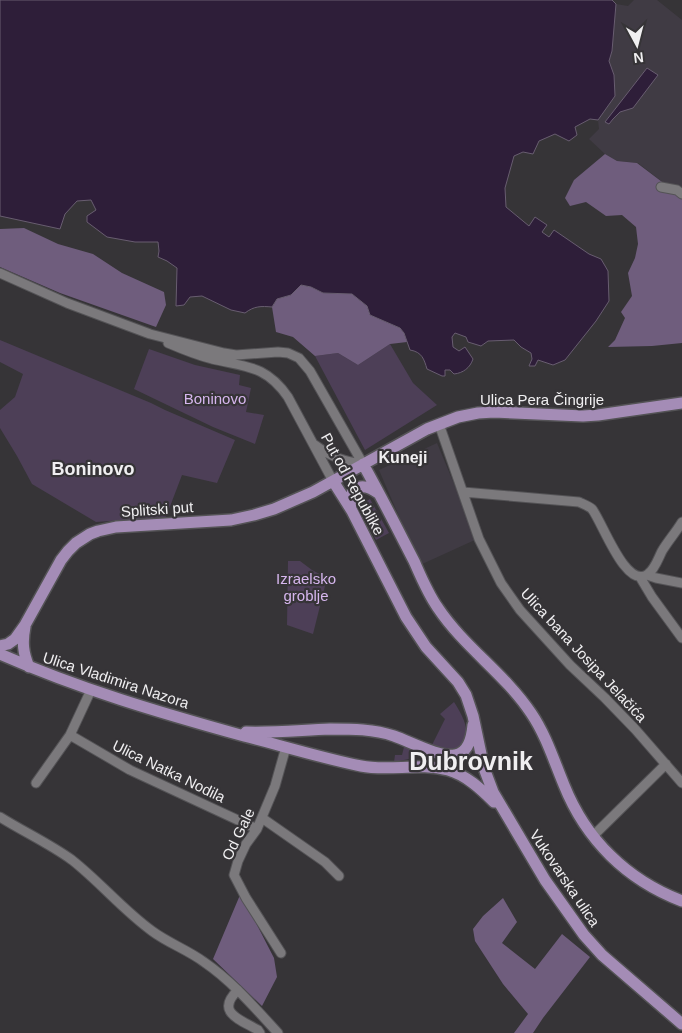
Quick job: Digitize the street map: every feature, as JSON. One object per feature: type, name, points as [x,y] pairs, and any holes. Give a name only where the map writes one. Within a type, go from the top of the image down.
[{"type":"main road","name":"Ulica Pera Čingrije","points":[[363,464],[427,429],[458,417],[478,413],[583,416],[677,404]]},
{"type":"main road","name":"Splitski put","points":[[0,646],[8,644],[15,639],[26,625],[54,572],[68,551],[90,534],[116,527],[231,520],[264,513],[293,502],[363,464]]},
{"type":"main road","points":[[363,464],[437,607],[452,628],[508,685],[531,713],[548,744],[571,801],[592,836],[616,862],[640,881],[682,901]]},
{"type":"main road","name":"Put od Republike","points":[[332,480],[352,511],[406,617],[426,647],[462,689],[473,716]]},
{"type":"main road","points":[[352,511],[350,498],[358,488],[364,486],[379,493]]},
{"type":"main road","name":"Splitski put","points":[[26,625],[23,647],[29,667]]},
{"type":"main road","name":"Ulica Vladimira Nazora","points":[[0,654],[90,690],[286,747],[364,767],[436,767],[450,771],[463,777],[485,793],[505,814]]},
{"type":"main road","name":"Ulica Vladimira Nazora","points":[[225,730],[250,732],[336,729],[369,730],[394,736],[448,756],[460,754],[465,750],[471,736],[473,716]]},
{"type":"main road","name":"Vukovarska ulica","points":[[473,716],[488,780],[493,792],[545,880],[584,935],[602,955],[682,1024]]},
{"type":"main road","points":[[286,747],[288,731]]},
{"type":"main road","points":[[413,766],[420,758],[424,748]]},
{"type":"street","points":[[661,187],[677,190],[682,194]]},
{"type":"street","points":[[0,273],[67,303],[150,334],[236,355],[278,352],[288,353],[300,358],[310,371],[363,464]]},
{"type":"street","name":"Put od Republike","points":[[150,334],[193,353],[243,364],[273,378],[288,397],[332,480]]},
{"type":"street","points":[[677,404],[682,396]]},
{"type":"street","name":"Ulica bana Josipa Jelačića","points":[[440,424],[479,538],[501,583],[520,610],[570,665],[605,698],[682,783]]},
{"type":"street","points":[[313,444],[323,452],[333,456],[363,464]]},
{"type":"street","points":[[463,492],[579,502],[592,508],[615,551],[633,575],[682,583]]},
{"type":"street","points":[[644,576],[654,568],[663,550],[682,522]]},
{"type":"street","points":[[644,576],[652,596],[682,638]]},
{"type":"street","points":[[36,783],[70,735],[90,690]]},
{"type":"street","name":"Ulica Natka Nodila","points":[[70,735],[130,770],[257,829]]},
{"type":"street","name":"Od Gale","points":[[281,953],[246,898],[234,875],[238,861],[246,844],[257,829],[275,786],[286,747]]},
{"type":"street","points":[[592,836],[666,764]]},
{"type":"street","points":[[0,817],[61,853],[143,925],[204,962],[238,990],[278,1033]]},
{"type":"street","points":[[262,818],[325,862],[339,876]]},
{"type":"street","points":[[238,990],[228,1003],[229,1010],[233,1015],[260,1033]]},
{"type":"shaded area","points":[[0,0],[612,0],[616,4],[612,51],[609,61],[614,75],[615,96],[598,120],[590,119],[575,127],[577,135],[569,141],[555,134],[539,141],[533,154],[523,152],[514,156],[505,188],[506,207],[529,226],[535,217],[547,225],[542,232],[549,237],[554,230],[589,254],[601,259],[608,271],[609,301],[596,321],[565,360],[553,365],[538,360],[535,366],[529,366],[532,359],[531,353],[514,340],[488,341],[481,346],[468,342],[466,337],[455,333],[452,337],[453,347],[459,351],[465,347],[473,359],[470,365],[463,371],[454,374],[450,370],[445,370],[445,376],[427,369],[422,356],[410,350],[404,333],[400,328],[370,315],[367,306],[352,294],[323,293],[311,287],[301,285],[291,295],[277,299],[272,307],[258,307],[245,313],[231,310],[202,296],[190,297],[184,305],[176,306],[177,268],[158,257],[158,242],[135,242],[107,237],[87,222],[87,216],[96,210],[91,200],[77,201],[65,214],[60,229],[0,216]]},
{"type":"shaded area","points":[[634,0],[657,0],[682,20],[682,197],[638,163],[617,161],[605,154],[589,139],[599,129],[598,120],[615,96],[614,75],[609,61],[612,51],[616,4],[628,6]]},
{"type":"shaded area","points":[[647,68],[658,75],[633,108],[620,112],[609,124],[605,122]]},
{"type":"shaded area","points":[[605,154],[617,161],[637,163],[682,197],[682,343],[608,347],[615,340],[625,318],[621,312],[632,296],[628,273],[635,258],[638,244],[636,227],[622,215],[606,216],[586,202],[570,206],[565,198],[574,180]]},
{"type":"shaded area","points":[[24,228],[58,244],[93,254],[122,273],[164,292],[166,305],[156,327],[60,293],[0,267],[0,229]]},
{"type":"shaded area","points":[[301,285],[311,287],[323,293],[352,294],[367,306],[370,315],[400,328],[407,342],[390,344],[358,365],[338,353],[315,356],[293,337],[276,332],[272,307],[277,299],[291,295]]},
{"type":"shaded area","points":[[437,443],[477,539],[420,565],[379,470]]},
{"type":"shaded area","points":[[240,895],[274,958],[277,977],[262,1006],[213,959]]},
{"type":"shaded area","points":[[503,898],[517,922],[502,943],[535,969],[562,934],[590,957],[533,1033],[514,1033],[528,1014],[503,984],[475,941],[473,929],[483,916]]},
{"type":"green space","name":"Boninovo","points":[[0,340],[235,440],[217,483],[182,475],[166,517],[96,522],[32,484],[0,428],[0,410],[15,397],[23,374],[0,362]]},
{"type":"green space","points":[[390,344],[413,383],[437,405],[365,450],[315,356],[338,353],[358,365]]},
{"type":"green space","name":"Boninovo","points":[[149,349],[195,365],[240,375],[239,385],[251,388],[246,412],[264,415],[255,444],[213,427],[134,389]]},
{"type":"green space","points":[[370,499],[389,533],[376,540],[358,506]]},
{"type":"green space","name":"Izraelsko groblje","points":[[288,561],[300,561],[327,578],[313,634],[287,625]]},
{"type":"green space","points":[[454,702],[465,724],[466,736],[461,746],[454,751],[432,745],[445,719],[440,714]]},
{"type":"green space","points":[[404,747],[414,750],[416,753],[414,758],[394,762],[395,755],[402,755]]},
{"type":"district","name":"Kuneji","points":[[403,457]]},
{"type":"district","name":"Boninovo","points":[[93,469]]},
{"type":"district","name":"Dubrovnik","points":[[471,761]]}]
